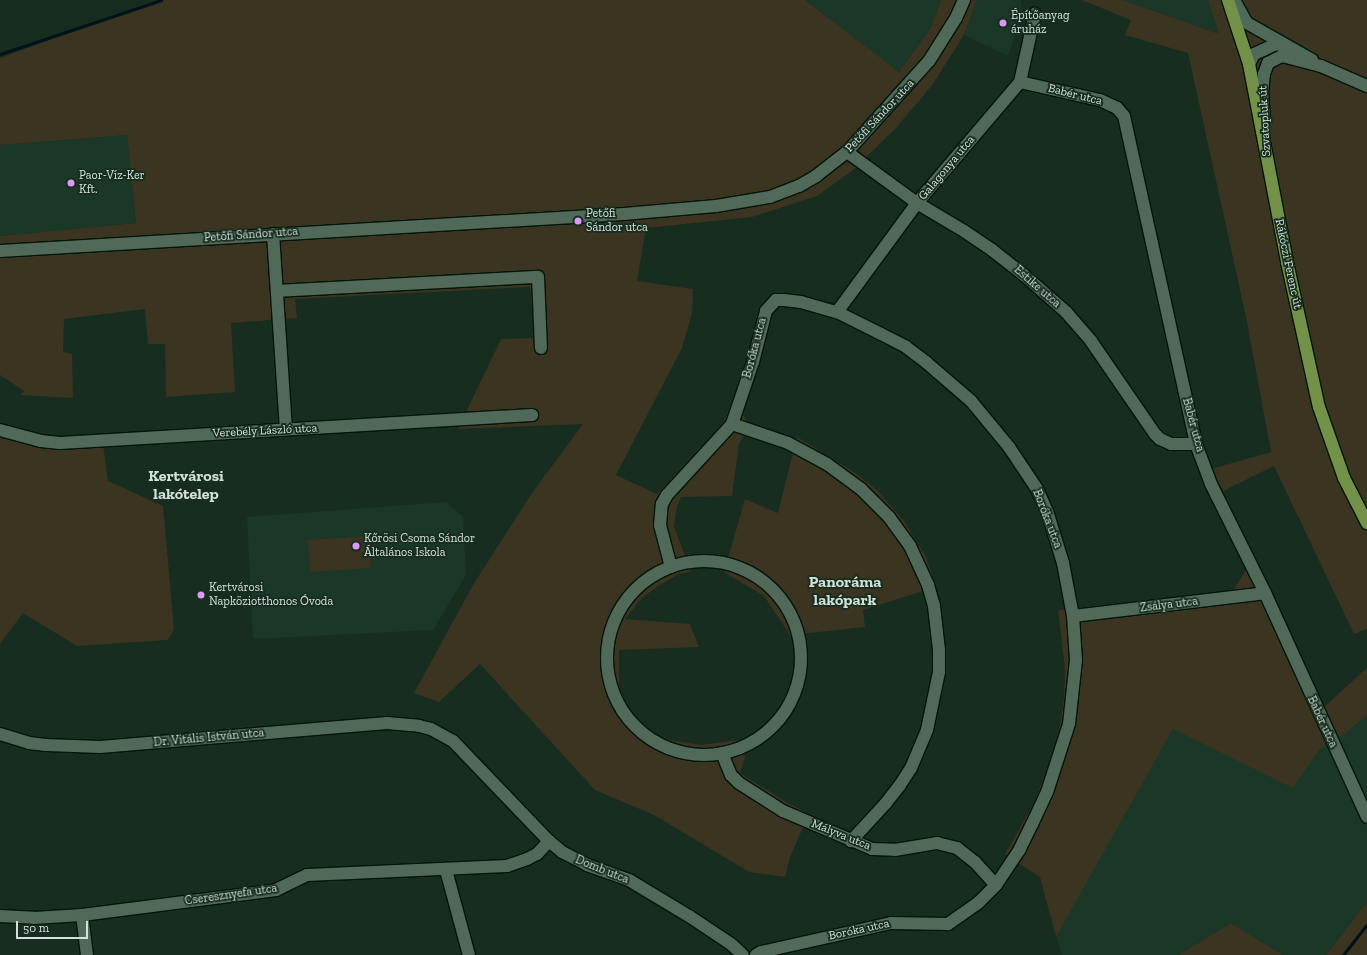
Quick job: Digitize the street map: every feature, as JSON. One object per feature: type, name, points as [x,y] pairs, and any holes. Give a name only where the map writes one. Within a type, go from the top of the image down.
[{"type":"main road","name":"Rákóczi Ferenc út","points":[[1228,0],[1251,59],[1268,164],[1287,262],[1319,407],[1344,478],[1367,523]]},
{"type":"street","name":"Petőfi Sándor utca","points":[[0,252],[272,234],[624,214],[737,203],[770,197],[799,186],[831,166],[847,152],[925,66],[956,18],[964,0]]},
{"type":"street","points":[[1234,0],[1247,23],[1321,66],[1367,86]]},
{"type":"street","name":"Galagonya utca","points":[[837,312],[917,203],[1020,82],[1035,14]]},
{"type":"street","points":[[1251,59],[1276,44],[1294,49]]},
{"type":"street","points":[[1251,59],[1265,56],[1282,56],[1321,66]]},
{"type":"street","name":"Szvatopluk út","points":[[1268,164],[1262,93],[1264,74],[1268,63],[1282,56]]},
{"type":"street","name":"Babér utca","points":[[1020,82],[1100,100],[1117,108],[1124,116],[1196,444],[1211,484],[1265,593],[1367,817]]},
{"type":"street","name":"Estike utca","points":[[847,152],[917,203],[964,231],[992,250],[1035,284],[1066,312],[1091,341],[1142,417],[1160,439],[1177,445],[1196,444]]},
{"type":"street","points":[[272,234],[286,429]]},
{"type":"street","points":[[277,291],[538,277],[541,348]]},
{"type":"street","name":"Boróka utca","points":[[671,567],[660,525],[662,504],[667,496],[732,424],[752,362],[766,311],[776,300],[801,302],[837,312],[881,334],[906,347],[971,401],[1001,436],[1024,467],[1047,511],[1063,563],[1074,616],[1076,660],[1069,724],[1046,792],[1032,824],[1020,849],[996,885],[978,903],[948,924],[891,923],[761,952],[756,955]]},
{"type":"street","name":"Verebély László utca","points":[[0,430],[41,441],[60,443],[532,415]]},
{"type":"street","points":[[732,424],[788,443],[827,464],[861,489],[889,517],[910,546],[928,585],[934,606],[939,650],[938,672],[927,730],[911,768],[900,785],[870,822],[851,841]]},
{"type":"street","points":[[696,561],[726,564],[754,576],[766,584],[782,601],[789,613],[798,636],[800,648],[799,674],[791,700],[784,712],[768,730],[754,740],[742,747],[722,753],[701,755],[684,753],[655,742],[643,734],[625,715],[616,698],[610,681],[607,662],[613,624],[628,599],[640,585],[671,567],[696,561]]},
{"type":"street","name":"Zsálya utca","points":[[1074,616],[1265,593]]},
{"type":"street","name":"Dr. Vitális István utca","points":[[0,734],[29,743],[46,746],[100,747],[387,723],[419,726]]},
{"type":"street","name":"Domb utca","points":[[419,726],[438,732],[453,741],[549,841],[562,852],[576,860],[629,880],[731,944],[743,955]]},
{"type":"street","name":"Mályva utca","points":[[722,753],[731,775],[739,783],[783,810],[872,849],[886,850],[937,843],[950,845],[962,851],[975,862],[996,885]]},
{"type":"street","name":"Cseresznyefa utca","points":[[0,916],[34,918],[82,915],[276,890],[307,875],[446,870],[507,866],[518,863],[536,854],[549,841]]},
{"type":"street","points":[[446,870],[469,955]]},
{"type":"street","points":[[82,915],[87,955]]},
{"type":"shaded area","points":[[159,0],[805,0],[899,72],[931,27],[941,0],[977,0],[964,35],[933,84],[896,128],[852,171],[817,196],[752,217],[646,228],[637,281],[693,289],[692,313],[682,348],[616,475],[657,494],[724,422],[729,409],[744,416],[749,425],[739,444],[732,496],[681,497],[677,506],[674,527],[691,571],[677,575],[658,586],[642,598],[625,619],[690,624],[699,647],[619,650],[619,688],[628,707],[652,735],[670,740],[701,745],[739,740],[745,757],[740,773],[786,802],[809,814],[790,857],[785,877],[749,872],[654,815],[595,790],[480,664],[439,702],[414,693],[473,585],[532,493],[583,424],[458,429],[501,339],[535,338],[530,287],[295,299],[297,318],[231,323],[235,392],[166,397],[165,344],[148,344],[145,309],[64,319],[63,352],[72,354],[73,398],[20,395],[24,391],[0,375],[0,236],[136,223],[127,135],[0,145],[0,58]]},
{"type":"shaded area","points":[[805,0],[941,0],[931,27],[899,72]]},
{"type":"shaded area","points":[[977,0],[1021,0],[1022,14],[1008,56],[964,35]]},
{"type":"shaded area","points":[[1082,0],[1123,0],[1219,34],[1208,0],[1367,0],[1367,629],[1354,634],[1274,466],[1223,491],[1211,469],[1271,452],[1246,317],[1188,53],[1125,35],[1131,20]]},
{"type":"shaded area","points":[[1123,0],[1208,0],[1219,34]]},
{"type":"shaded area","points":[[127,135],[136,223],[0,236],[0,145]]},
{"type":"shaded area","points":[[0,425],[53,441],[102,437],[108,481],[163,506],[174,629],[168,640],[77,646],[23,613],[0,644]]},
{"type":"shaded area","points":[[797,437],[857,474],[878,491],[904,521],[926,557],[936,587],[863,610],[865,627],[790,635],[764,596],[724,572],[745,499],[778,513]]},
{"type":"shaded area","name":"Kőrösi Csoma Sándor Általános Iskola","points":[[446,502],[463,517],[466,575],[433,630],[253,639],[247,517]]},
{"type":"shaded area","points":[[369,536],[371,568],[310,572],[308,540]]},
{"type":"shaded area","points":[[1253,558],[1324,707],[1367,668],[1367,715],[1346,733],[1319,750],[1293,788],[1173,729],[1056,937],[1040,877],[1005,854],[1034,803],[1051,760],[1060,725],[1064,698],[1065,669],[1058,610],[1233,591]]},
{"type":"shaded area","points":[[1150,666],[1346,733],[1367,715],[1367,902],[1326,955],[1283,955],[1231,923],[1178,955],[1062,955],[1053,926]]},
{"type":"shaded area","points":[[1367,902],[1367,955],[1326,955]]},
{"type":"shaded area","points":[[1231,923],[1283,955],[1178,955]]},
{"type":"waterway","points":[[0,54],[161,0]]},
{"type":"waterway","points":[[1343,955],[1367,924]]},
{"type":"place","name":"Építőanyag áruház","points":[[1003,23]]},
{"type":"place","name":"Paor-Víz-Ker Kft.","points":[[71,183]]},
{"type":"place","name":"Petőfi Sándor utca","points":[[578,221]]},
{"type":"place","name":"Kőrösi Csoma Sándor Általános Iskola","points":[[356,546]]},
{"type":"place","name":"Kertvárosi Napköziotthonos Óvoda","points":[[201,595]]},
{"type":"district","name":"Kertvárosi lakótelep","points":[[186,485]]},
{"type":"district","name":"Panoráma lakópark","points":[[845,591]]}]
